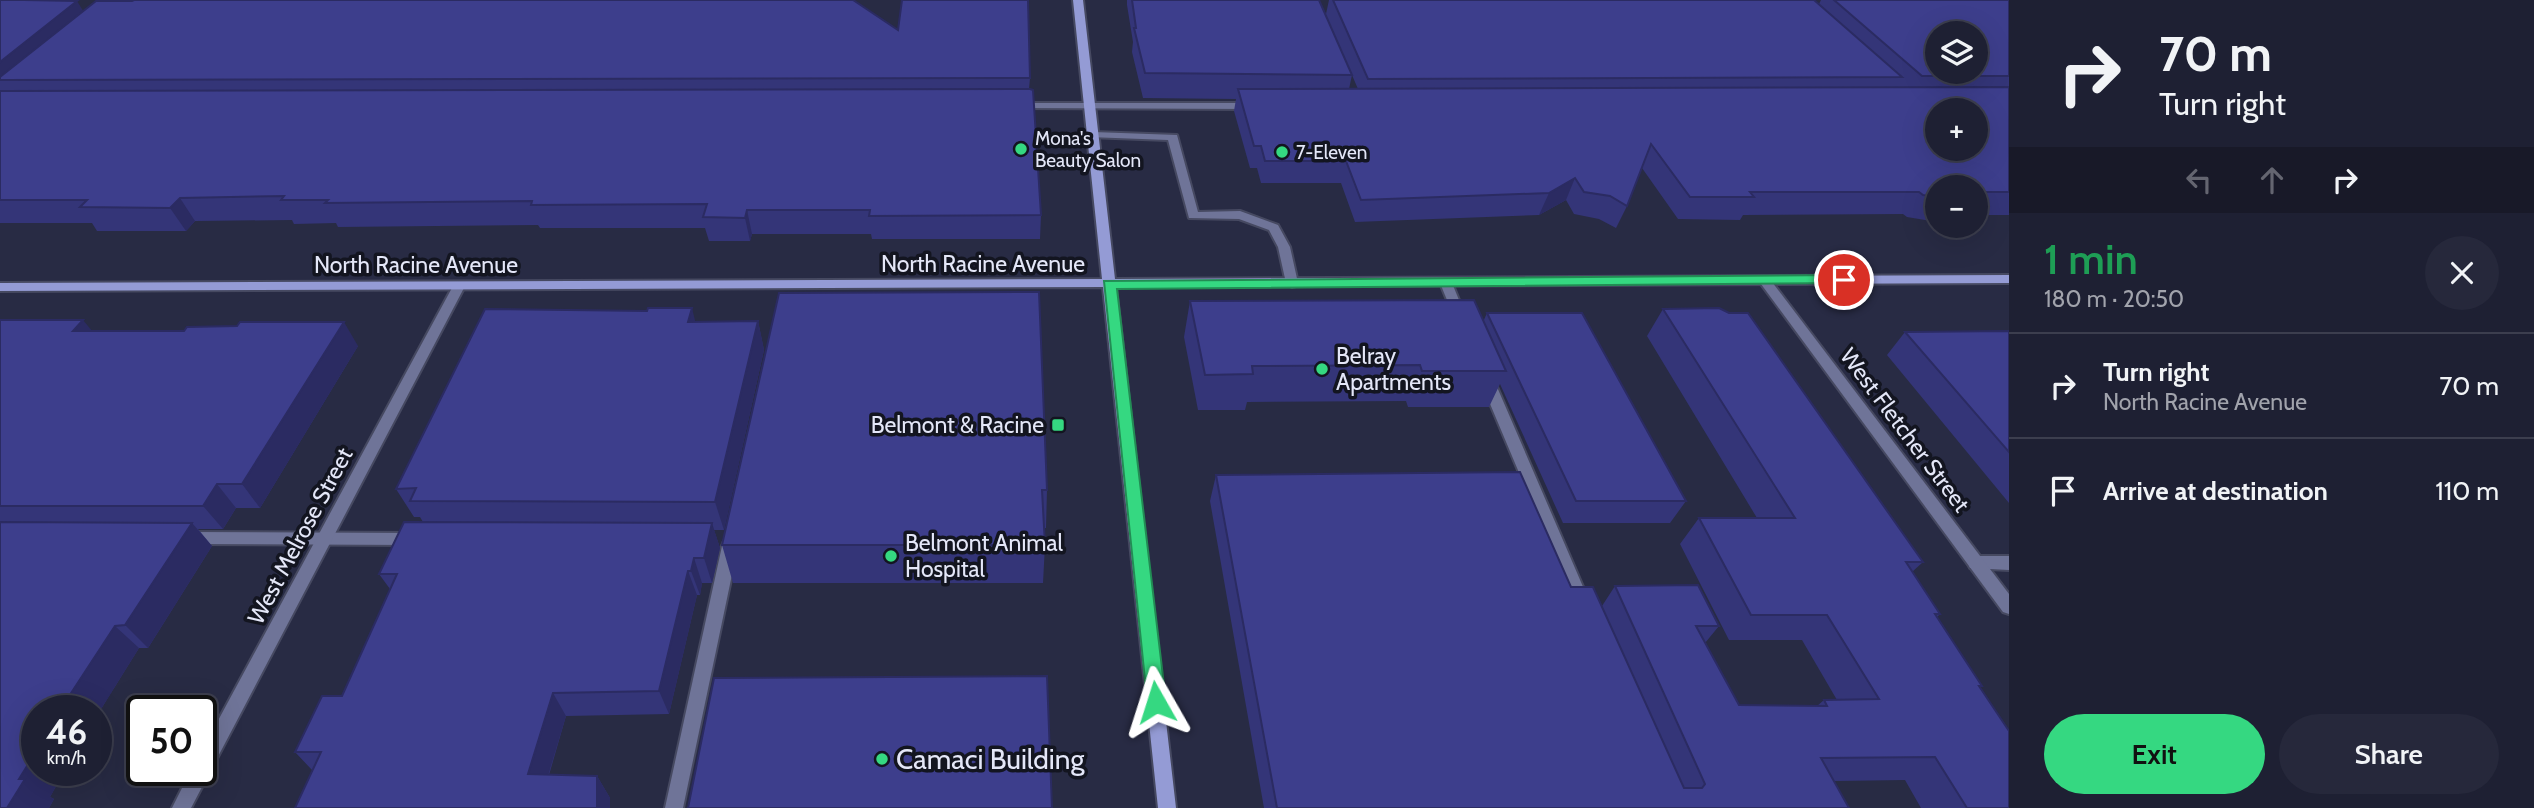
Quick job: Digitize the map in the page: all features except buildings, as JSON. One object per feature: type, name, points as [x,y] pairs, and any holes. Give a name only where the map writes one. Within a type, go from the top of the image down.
[{"type":"street","points":[[1078,0],[1167,808]]},
{"type":"street","points":[[1009,106],[1260,106]]},
{"type":"street","points":[[1093,135],[1173,137],[1193,216],[1240,215],[1273,228],[1284,247],[1292,283]]},
{"type":"street","name":"North Racine Avenue","points":[[0,287],[459,286],[785,291],[1109,284],[2009,279]]},
{"type":"street","name":"West Fletcher Street","points":[[1765,281],[2009,607]]},
{"type":"street","points":[[1446,283],[1465,329]]},
{"type":"street","name":"West Melrose Street","points":[[181,808],[459,286]]},
{"type":"street","points":[[1482,367],[1590,620]]},
{"type":"street","points":[[674,808],[728,535]]},
{"type":"street","points":[[166,538],[431,539]]},
{"type":"street","points":[[1976,563],[2009,563]]},
{"type":"place","name":"Mona's Beauty Salon","points":[[1021,149]]},
{"type":"place","name":"7-Eleven","points":[[1282,152]]},
{"type":"place","name":"Belray Apartments","points":[[1322,369]]},
{"type":"place","name":"Belmont & Racine","points":[[1058,425]]},
{"type":"place","name":"Belmont Animal Hospital","points":[[891,556]]},
{"type":"place","name":"Camaci Building","points":[[882,759]]},
{"type":"route","points":[[1156,702],[1109,284],[1844,280]]}]
